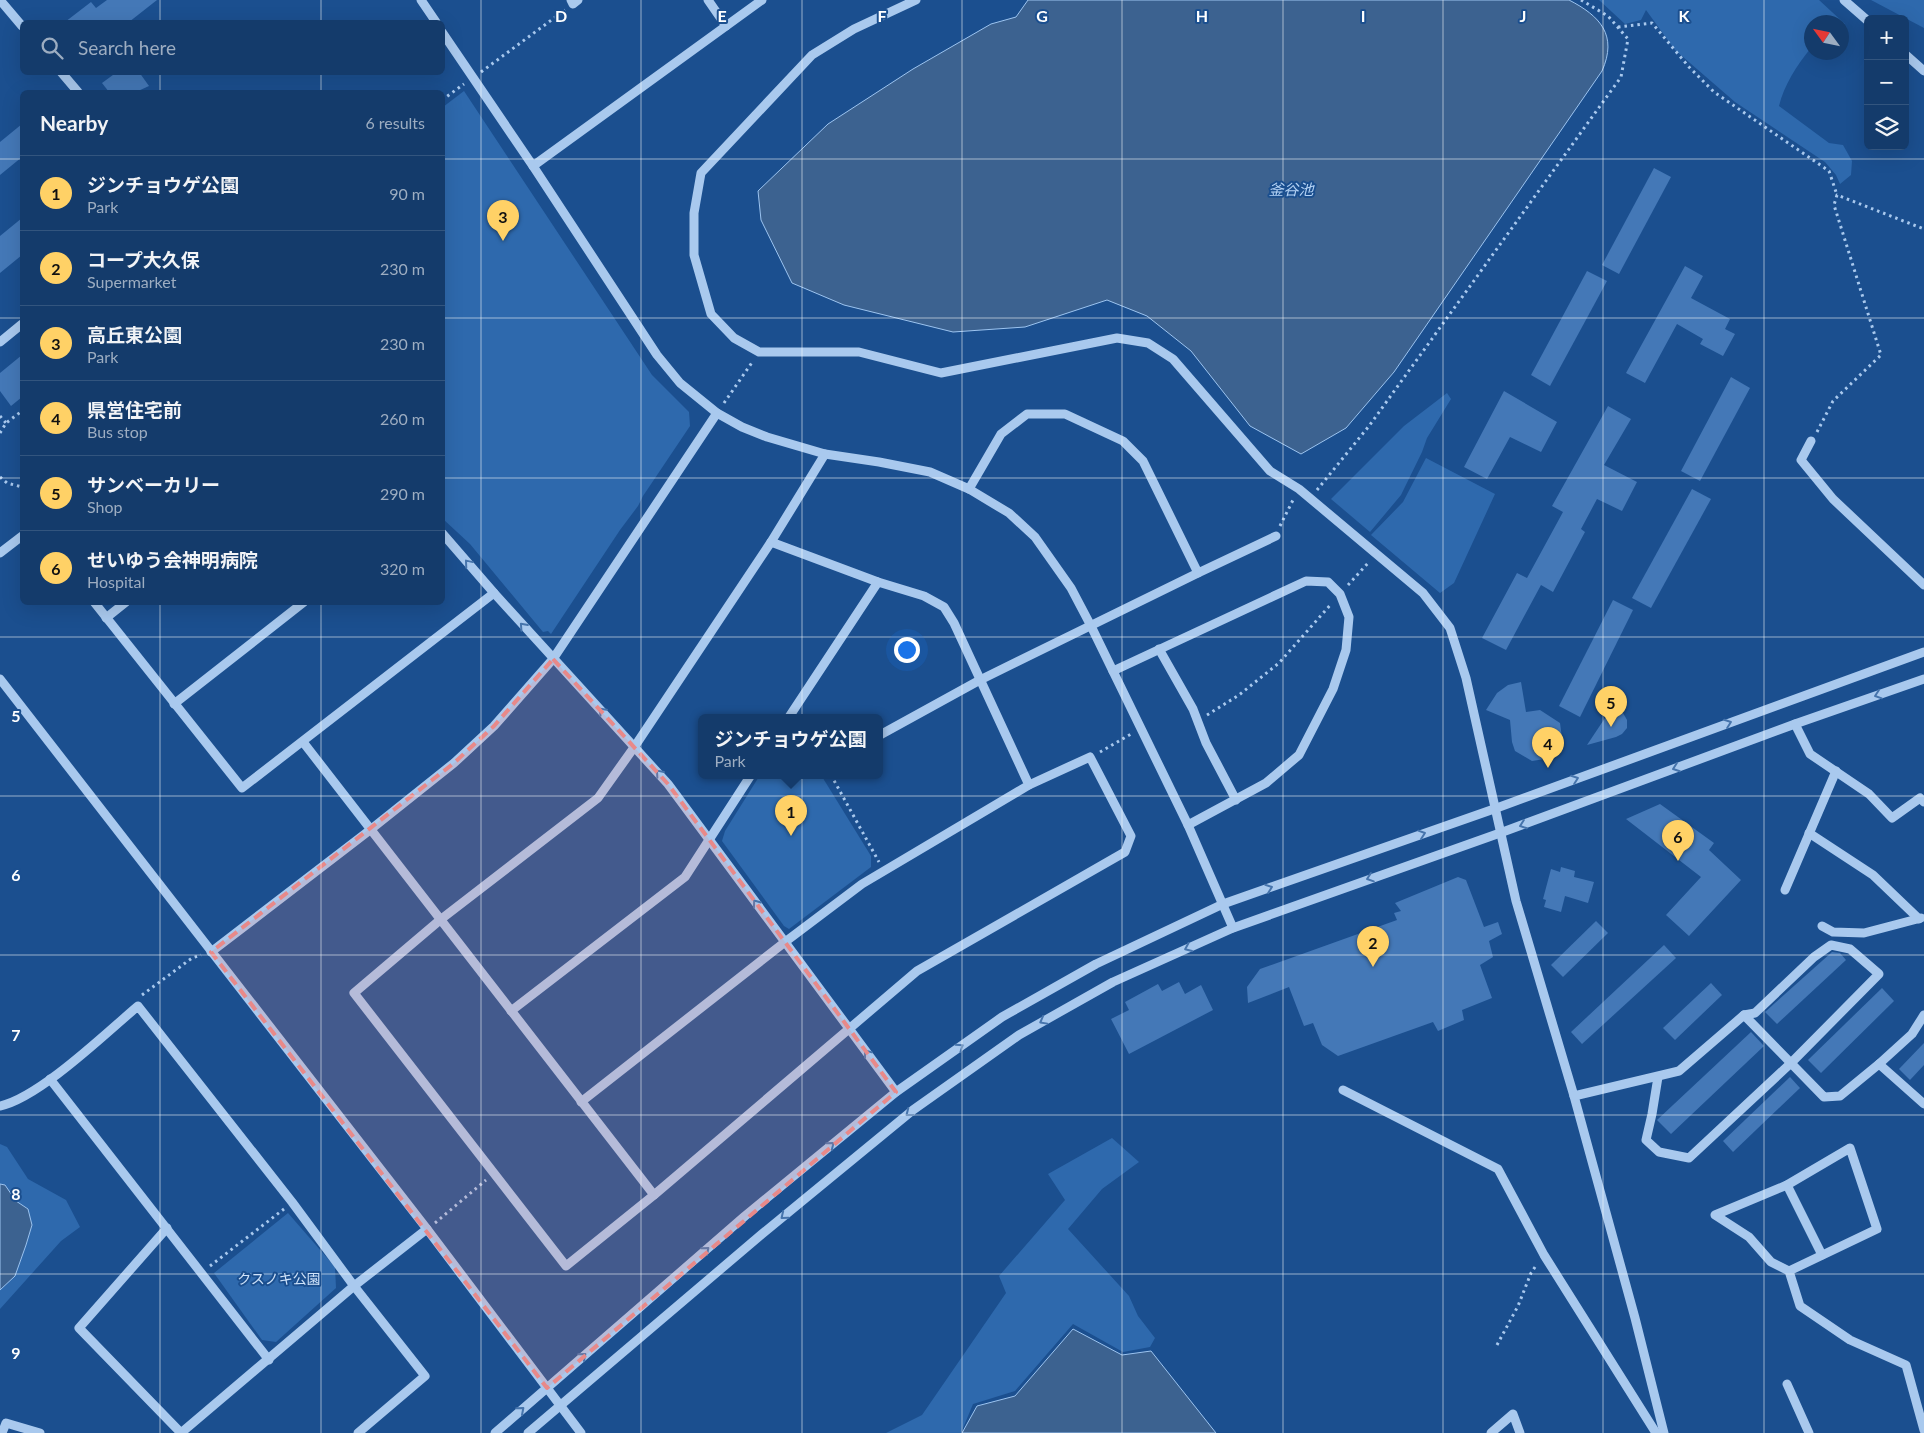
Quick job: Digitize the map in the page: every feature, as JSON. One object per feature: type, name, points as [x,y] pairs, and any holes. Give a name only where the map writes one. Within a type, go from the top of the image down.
[{"type":"street","points":[[0,0],[20,24]]},
{"type":"street","points":[[421,0],[435,20]]},
{"type":"street","points":[[708,0],[726,26]]},
{"type":"street","points":[[533,166],[762,0]]},
{"type":"street","points":[[916,0],[854,29],[812,55],[701,173],[694,213],[694,256],[711,314],[734,338],[759,352],[859,352],[941,373],[1117,338],[1148,343],[1173,359],[1270,470],[1298,489],[1423,593],[1450,628],[1466,678],[1516,901],[1574,1096],[1635,1318],[1664,1433]]},
{"type":"street","points":[[1844,0],[1864,18]]},
{"type":"street","points":[[445,36],[657,355],[680,383],[717,413],[742,427],[767,437],[825,454],[930,472],[969,489],[1009,513],[1035,537],[1053,560],[1091,626],[1188,825],[1233,928]]},
{"type":"street","points":[[1909,58],[1924,71]]},
{"type":"street","points":[[64,75],[76,90]]},
{"type":"street","points":[[0,342],[20,326]]},
{"type":"street","points":[[211,952],[370,830],[454,762],[494,726],[553,659],[717,413]]},
{"type":"street","points":[[969,489],[1001,434],[1027,414],[1065,414],[1124,441],[1144,461],[1198,573]]},
{"type":"street","points":[[1811,441],[1801,460],[1833,499],[1924,585]]},
{"type":"street","points":[[581,1102],[784,942],[862,884],[1029,785],[1090,757],[1131,836],[1124,852],[917,971],[654,1195],[566,1266],[354,993],[440,920],[598,798],[635,746],[771,542],[825,454]]},
{"type":"street","points":[[445,536],[553,659],[668,784],[896,1092]]},
{"type":"street","points":[[883,733],[980,680],[1276,536]]},
{"type":"street","points":[[0,553],[20,538]]},
{"type":"street","points":[[771,542],[878,582],[924,596],[944,607],[954,623],[1029,785]]},
{"type":"street","points":[[1112,671],[1306,581],[1328,582],[1340,594],[1348,617],[1346,650],[1333,689],[1299,755],[1266,783],[1188,825]]},
{"type":"street","points":[[791,714],[878,582]]},
{"type":"street","points":[[96,605],[242,788],[494,593]]},
{"type":"street","points":[[106,618],[122,605]]},
{"type":"street","points":[[174,704],[300,605]]},
{"type":"street","points":[[1159,649],[1193,709],[1206,743],[1236,800]]},
{"type":"street","points":[[495,1433],[745,1216],[896,1092],[1002,1017],[1096,964],[1223,904],[1924,652]]},
{"type":"street","points":[[0,679],[427,1229],[581,1433]]},
{"type":"street","points":[[528,1433],[762,1234],[912,1110],[1019,1035],[1113,982],[1233,928],[1500,833],[1794,724],[1924,679]]},
{"type":"street","points":[[1794,724],[1810,754],[1868,794],[1892,818],[1920,798],[1924,802]]},
{"type":"street","points":[[303,742],[654,1195]]},
{"type":"street","points":[[1785,890],[1836,771]]},
{"type":"street","points":[[510,1010],[685,877],[748,779]]},
{"type":"street","points":[[1809,833],[1873,875],[1921,918]]},
{"type":"street","points":[[1822,926],[1833,932],[1864,933],[1921,918]]},
{"type":"street","points":[[1574,1096],[1679,1071],[1744,1015],[1755,1012],[1814,957],[1831,945],[1850,949],[1879,974],[1791,1063],[1689,1158],[1659,1152],[1646,1140],[1658,1077]]},
{"type":"street","points":[[0,1106],[12,1103],[50,1079],[138,1006],[292,1202],[354,1286],[425,1376],[358,1433]]},
{"type":"street","points":[[1744,1015],[1824,1097],[1840,1096],[1912,1034],[1924,1016]]},
{"type":"street","points":[[1878,1064],[1924,1104]]},
{"type":"street","points":[[50,1079],[269,1360]]},
{"type":"street","points":[[1343,1090],[1498,1169],[1544,1255],[1656,1433]]},
{"type":"street","points":[[1789,1271],[1877,1229],[1850,1148],[1788,1185],[1715,1215],[1749,1237],[1771,1262],[1789,1271],[1800,1306],[1850,1340],[1906,1365],[1924,1430]]},
{"type":"street","points":[[1788,1185],[1822,1255]]},
{"type":"street","points":[[167,1228],[79,1328],[181,1433],[354,1286],[427,1229]]},
{"type":"street","points":[[1787,1384],[1809,1433]]},
{"type":"street","points":[[1491,1433],[1513,1414],[1520,1433]]},
{"type":"street","points":[[2,1433],[6,1423],[40,1433]]},
{"type":"path","points":[[1310,499],[1370,426],[1621,77],[1628,39],[1608,16],[1581,0]]},
{"type":"path","points":[[445,98],[574,1]]},
{"type":"path","points":[[1618,27],[1652,23],[1689,68],[1714,92],[1829,172],[1837,195],[1834,205],[1881,355],[1833,401],[1811,441]]},
{"type":"path","points":[[1837,195],[1924,229]]},
{"type":"path","points":[[717,413],[759,352]]},
{"type":"path","points":[[0,433],[6,423],[20,412]]},
{"type":"path","points":[[0,416],[6,423]]},
{"type":"path","points":[[0,477],[7,483],[20,486]]},
{"type":"path","points":[[1276,536],[1298,489]]},
{"type":"path","points":[[1198,721],[1239,694],[1279,663],[1376,554]]},
{"type":"path","points":[[1090,757],[1140,729]]},
{"type":"path","points":[[833,779],[884,871]]},
{"type":"path","points":[[138,1006],[142,995],[192,958],[211,952]]},
{"type":"path","points":[[427,1229],[494,1173]]},
{"type":"path","points":[[201,1272],[292,1202]]},
{"type":"path","points":[[1497,1345],[1518,1306],[1531,1273],[1544,1255]]},
{"type":"highlighted area","points":[[553,659],[668,784],[896,1092],[547,1388],[211,952],[454,763],[494,726]]},
{"type":"green space","points":[[1599,0],[1819,0],[1835,15],[1804,15],[1804,57],[1784,90],[1779,106],[1829,143],[1843,145],[1852,161],[1851,175],[1840,184],[1836,175],[1825,162],[1735,102],[1675,50],[1646,10],[1641,20],[1625,24]]},
{"type":"green space","points":[[1871,0],[1924,0],[1924,28],[1909,20],[1909,15],[1899,15]]},
{"type":"green space","points":[[464,91],[652,375],[689,412],[690,426],[551,634],[548,631],[543,632],[470,544],[445,521],[445,105]]},
{"type":"green space","points":[[1447,393],[1451,399],[1427,438],[1401,495],[1370,532],[1331,499],[1404,426]]},
{"type":"green space","points":[[1426,458],[1495,494],[1454,583],[1440,593],[1371,535],[1403,502]]},
{"type":"green space","points":[[758,779],[823,779],[871,856],[871,867],[789,929],[784,926],[722,841],[725,831]]},
{"type":"green space","points":[[1112,1138],[1139,1162],[1102,1189],[1068,1229],[1129,1296],[1138,1316],[1155,1338],[1150,1347],[1123,1352],[1073,1324],[1015,1391],[973,1404],[961,1433],[886,1433],[922,1415],[1006,1293],[999,1276],[1065,1200],[1048,1174]]},
{"type":"green space","points":[[0,1144],[7,1147],[28,1179],[66,1200],[80,1227],[61,1241],[0,1309],[0,1290],[15,1276],[32,1225],[28,1209],[16,1201],[5,1185],[0,1184]]},
{"type":"green space","name":"クスノキ公園","points":[[288,1213],[335,1267],[336,1288],[276,1342],[262,1340],[214,1273]]},
{"type":"water","name":"釜谷池","points":[[1028,0],[1569,0],[1580,6],[1597,20],[1607,37],[1608,47],[1602,71],[1394,372],[1346,428],[1301,454],[1250,426],[1191,351],[1147,316],[1107,300],[1025,327],[953,332],[844,305],[792,283],[761,220],[758,191],[828,124],[913,69],[991,24],[1016,17]]},
{"type":"water","points":[[0,1184],[5,1185],[16,1201],[28,1209],[32,1225],[15,1276],[0,1290]]},
{"type":"water","points":[[1073,1329],[1122,1355],[1151,1351],[1216,1433],[962,1433],[977,1406],[1015,1396]]},
{"type":"building","points":[[107,0],[157,0],[132,20],[68,20],[91,2],[96,8]]},
{"type":"building","points":[[113,75],[141,75],[149,86],[140,90],[107,90],[102,83]]},
{"type":"building","points":[[20,126],[20,159],[0,175],[0,142]]},
{"type":"building","points":[[1654,168],[1671,177],[1619,274],[1602,265]]},
{"type":"building","points":[[20,220],[20,257],[0,273],[0,236]]},
{"type":"building","points":[[1685,266],[1703,276],[1691,298],[1730,319],[1725,329],[1735,334],[1723,356],[1700,344],[1703,339],[1677,324],[1645,383],[1626,373]]},
{"type":"building","points":[[1587,271],[1607,281],[1550,386],[1531,375]]},
{"type":"building","points":[[20,357],[20,399],[11,406],[0,391],[0,373]]},
{"type":"building","points":[[1731,377],[1750,388],[1700,481],[1681,471]]},
{"type":"building","points":[[1504,391],[1557,422],[1541,452],[1510,437],[1487,479],[1464,467]]},
{"type":"building","points":[[1608,406],[1631,419],[1604,465],[1637,482],[1622,511],[1597,499],[1581,529],[1585,532],[1553,592],[1541,585],[1506,650],[1482,638],[1517,573],[1527,578],[1563,512],[1552,506]]},
{"type":"building","points":[[1692,489],[1711,499],[1651,608],[1632,598]]},
{"type":"building","points":[[1613,600],[1633,610],[1580,717],[1559,706]]},
{"type":"building","points":[[1521,682],[1526,712],[1540,710],[1560,723],[1562,738],[1557,753],[1551,758],[1532,761],[1515,751],[1512,742],[1510,720],[1486,710],[1497,693],[1508,685]]},
{"type":"building","points":[[1613,706],[1623,713],[1627,720],[1627,728],[1616,737],[1587,745]]},
{"type":"building","points":[[1660,804],[1714,843],[1709,850],[1741,880],[1689,936],[1666,915],[1701,877],[1626,819]]},
{"type":"building","points":[[1561,867],[1575,871],[1574,877],[1594,882],[1588,903],[1565,896],[1561,912],[1544,907],[1546,900],[1543,899],[1551,869],[1560,872]]},
{"type":"building","points":[[1458,877],[1466,880],[1484,927],[1498,922],[1502,934],[1489,941],[1493,957],[1480,965],[1492,998],[1462,1010],[1464,1020],[1438,1031],[1433,1022],[1338,1056],[1322,1045],[1313,1023],[1304,1026],[1289,987],[1248,1003],[1247,987],[1260,969],[1397,920],[1394,913],[1401,911],[1395,903]]},
{"type":"building","points":[[1596,921],[1608,933],[1563,977],[1551,965]]},
{"type":"building","points":[[1664,945],[1676,958],[1582,1044],[1571,1032]]},
{"type":"building","points":[[1832,952],[1840,953],[1846,960],[1777,1024],[1765,1012]]},
{"type":"building","points":[[1179,982],[1185,994],[1201,985],[1213,1010],[1129,1054],[1111,1019],[1129,1010],[1125,1002],[1158,984],[1162,991]]},
{"type":"building","points":[[1711,983],[1722,995],[1675,1040],[1663,1028]]},
{"type":"building","points":[[1882,988],[1894,1001],[1821,1073],[1808,1060]]},
{"type":"building","points":[[1751,1032],[1764,1046],[1671,1134],[1657,1120]]},
{"type":"building","points":[[1924,1043],[1924,1065],[1910,1080],[1899,1069]]},
{"type":"building","points":[[1790,1077],[1800,1088],[1733,1152],[1723,1141]]},
{"type":"place","name":"高丘東公園","points":[[503,241]]},
{"type":"place","name":"サンベーカリー","points":[[1611,727]]},
{"type":"place","name":"県営住宅前","points":[[1548,768]]},
{"type":"place","name":"ジンチョウゲ公園","points":[[791,836]]},
{"type":"place","name":"せいゆう会神明病院","points":[[1678,861]]},
{"type":"place","name":"コープ大久保","points":[[1373,967]]}]
